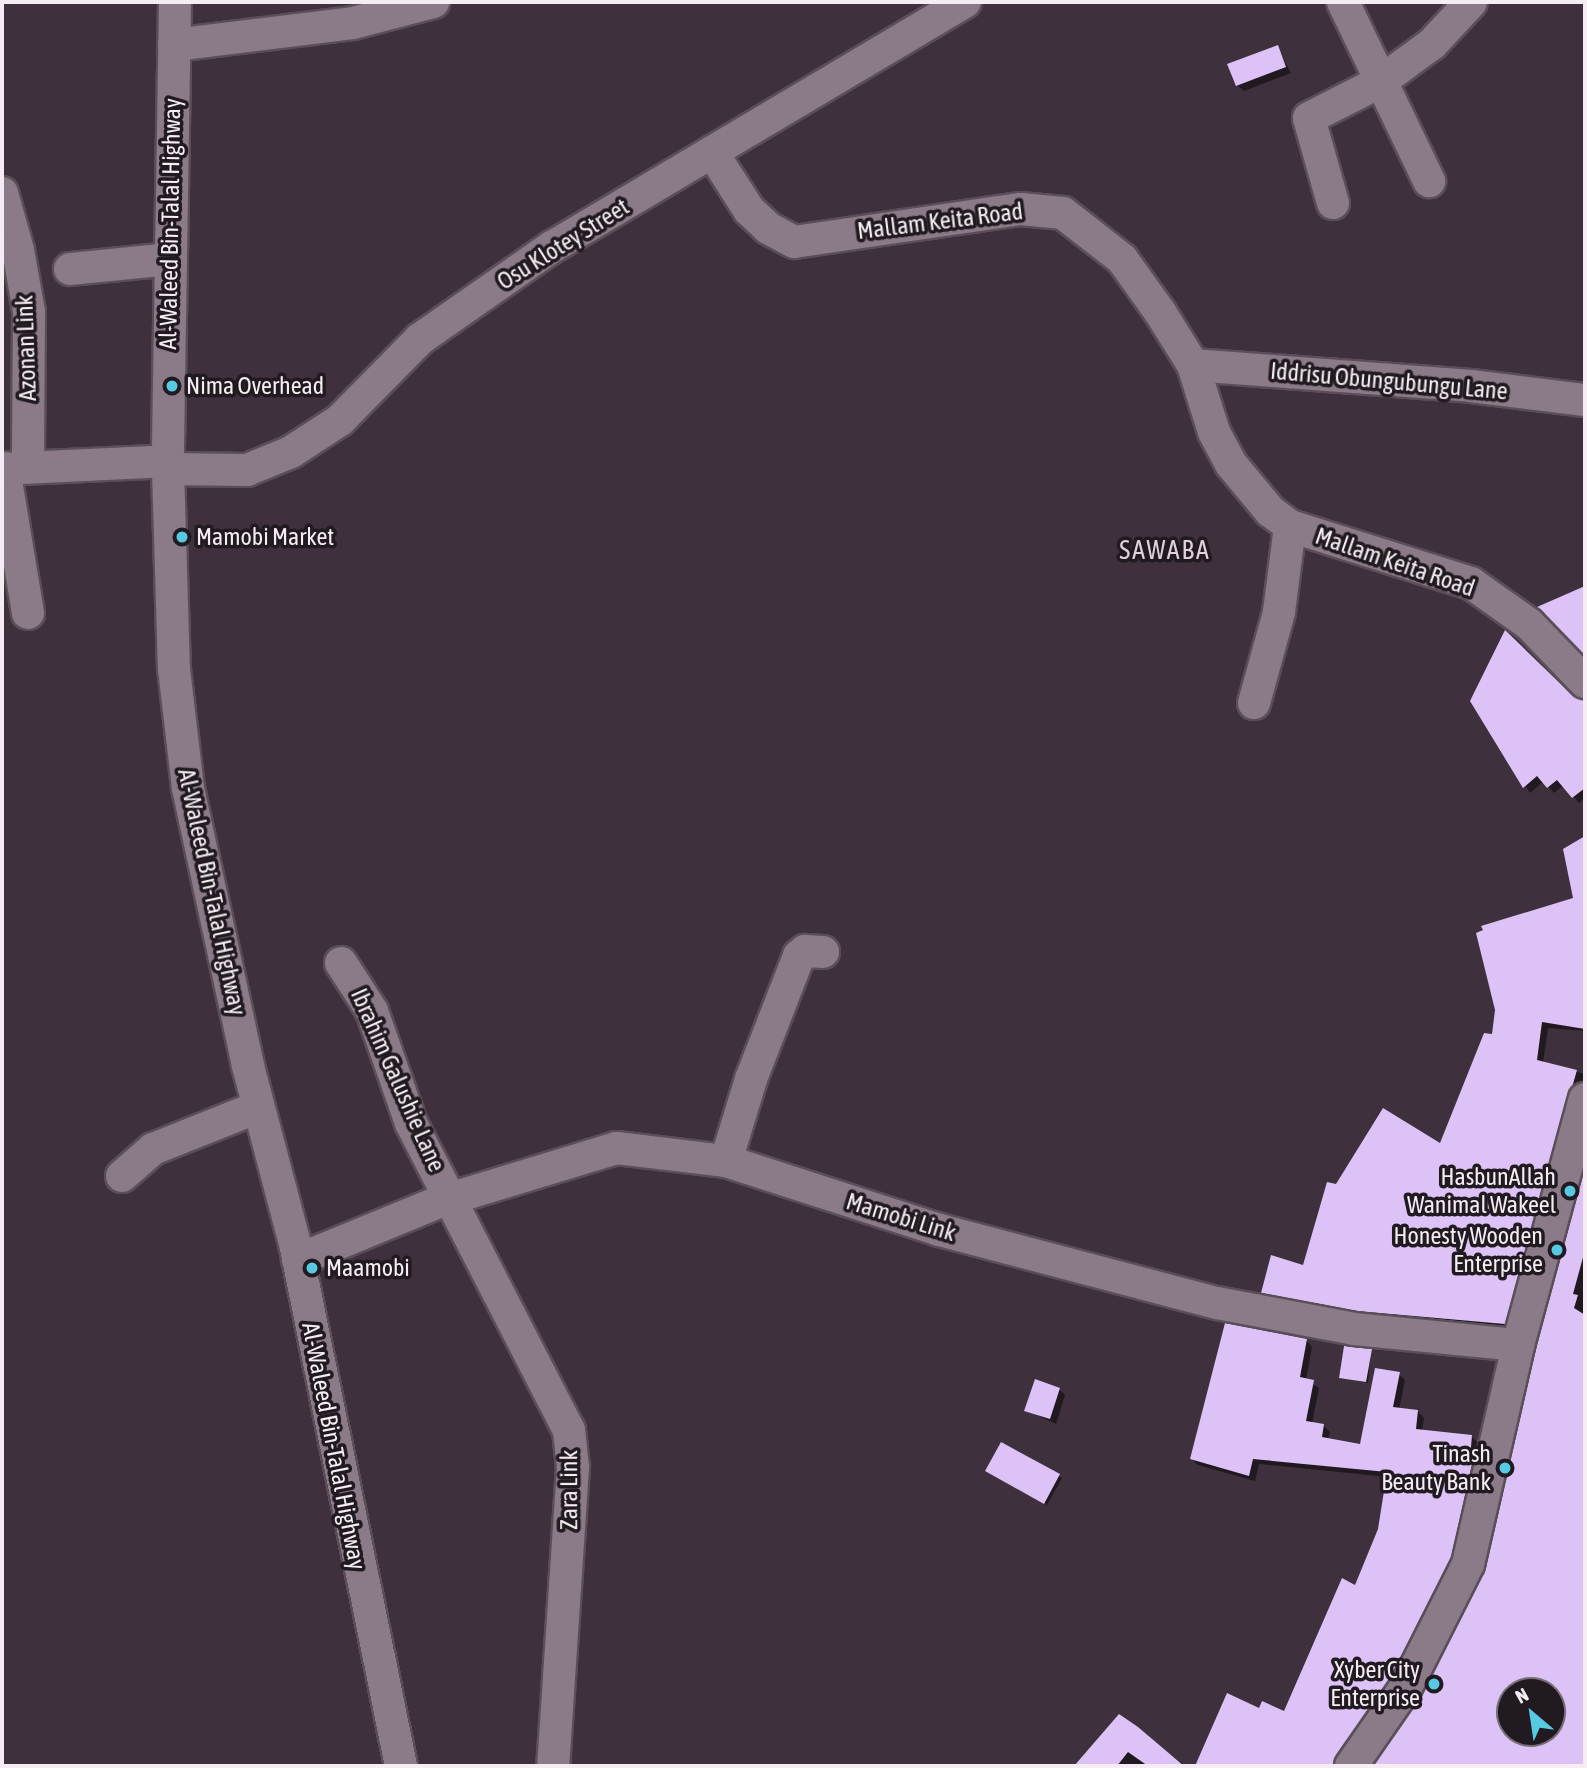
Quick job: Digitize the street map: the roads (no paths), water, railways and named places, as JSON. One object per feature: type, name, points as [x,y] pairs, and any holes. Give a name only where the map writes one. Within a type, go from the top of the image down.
[{"type":"street","name":"Al-Waleed Bin-Talal Highway","points":[[175,2],[169,465],[174,670],[188,788],[258,1107],[298,1260],[401,1766]]},
{"type":"street","points":[[174,46],[354,23],[433,2]]},
{"type":"street","name":"Osu Klotey Street","points":[[11,467],[169,465],[247,470],[291,452],[340,421],[420,339],[552,247],[965,2]]},
{"type":"street","points":[[1343,2],[1429,181]]},
{"type":"street","points":[[1332,203],[1309,118],[1380,82],[1432,44],[1471,2]]},
{"type":"street","name":"Mallam Keita Road","points":[[712,152],[749,210],[768,228],[794,242],[1021,209],[1063,214],[1122,259],[1193,365],[1214,432],[1231,464],[1270,511],[1290,526],[1471,583],[1529,624],[1585,682]]},
{"type":"street","name":"Azonan Link","points":[[2,193],[18,250],[29,312],[11,467]]},
{"type":"street","points":[[70,269],[170,259]]},
{"type":"street","name":"Iddrisu Obungubungu Lane","points":[[1193,365],[1471,386],[1585,400]]},
{"type":"street","points":[[11,467],[28,613]]},
{"type":"street","points":[[1254,703],[1279,612],[1290,526]]},
{"type":"street","points":[[726,1161],[751,1079],[799,956],[805,951],[823,951]]},
{"type":"street","name":"Ibrahim Galushie Lane","points":[[341,963],[372,1012],[411,1123],[453,1199]]},
{"type":"street","points":[[1351,1766],[1424,1656],[1468,1564],[1518,1345],[1585,1099]]},
{"type":"street","points":[[122,1176],[153,1149],[258,1107]]},
{"type":"street","name":"Mamobi Link","points":[[298,1260],[453,1199],[548,1166],[617,1149],[726,1161],[940,1230],[1217,1303],[1354,1329],[1518,1345]]},
{"type":"street","name":"Zara Link","points":[[453,1199],[569,1430],[573,1467],[554,1766]]},
{"type":"place","name":"Nima Overhead","points":[[172,386]]},
{"type":"place","name":"Mamobi Market","points":[[182,537]]},
{"type":"place","name":"HasbunAllah Wanimal Wakeel","points":[[1570,1191]]},
{"type":"place","name":"Honesty Wooden Enterprise","points":[[1557,1250]]},
{"type":"place","name":"Maamobi","points":[[312,1268]]},
{"type":"place","name":"Tinash Beauty Bank","points":[[1505,1468]]},
{"type":"place","name":"Xyber City Enterprise","points":[[1434,1684]]},
{"type":"district","name":"SAWABA","points":[[1165,551]]}]
